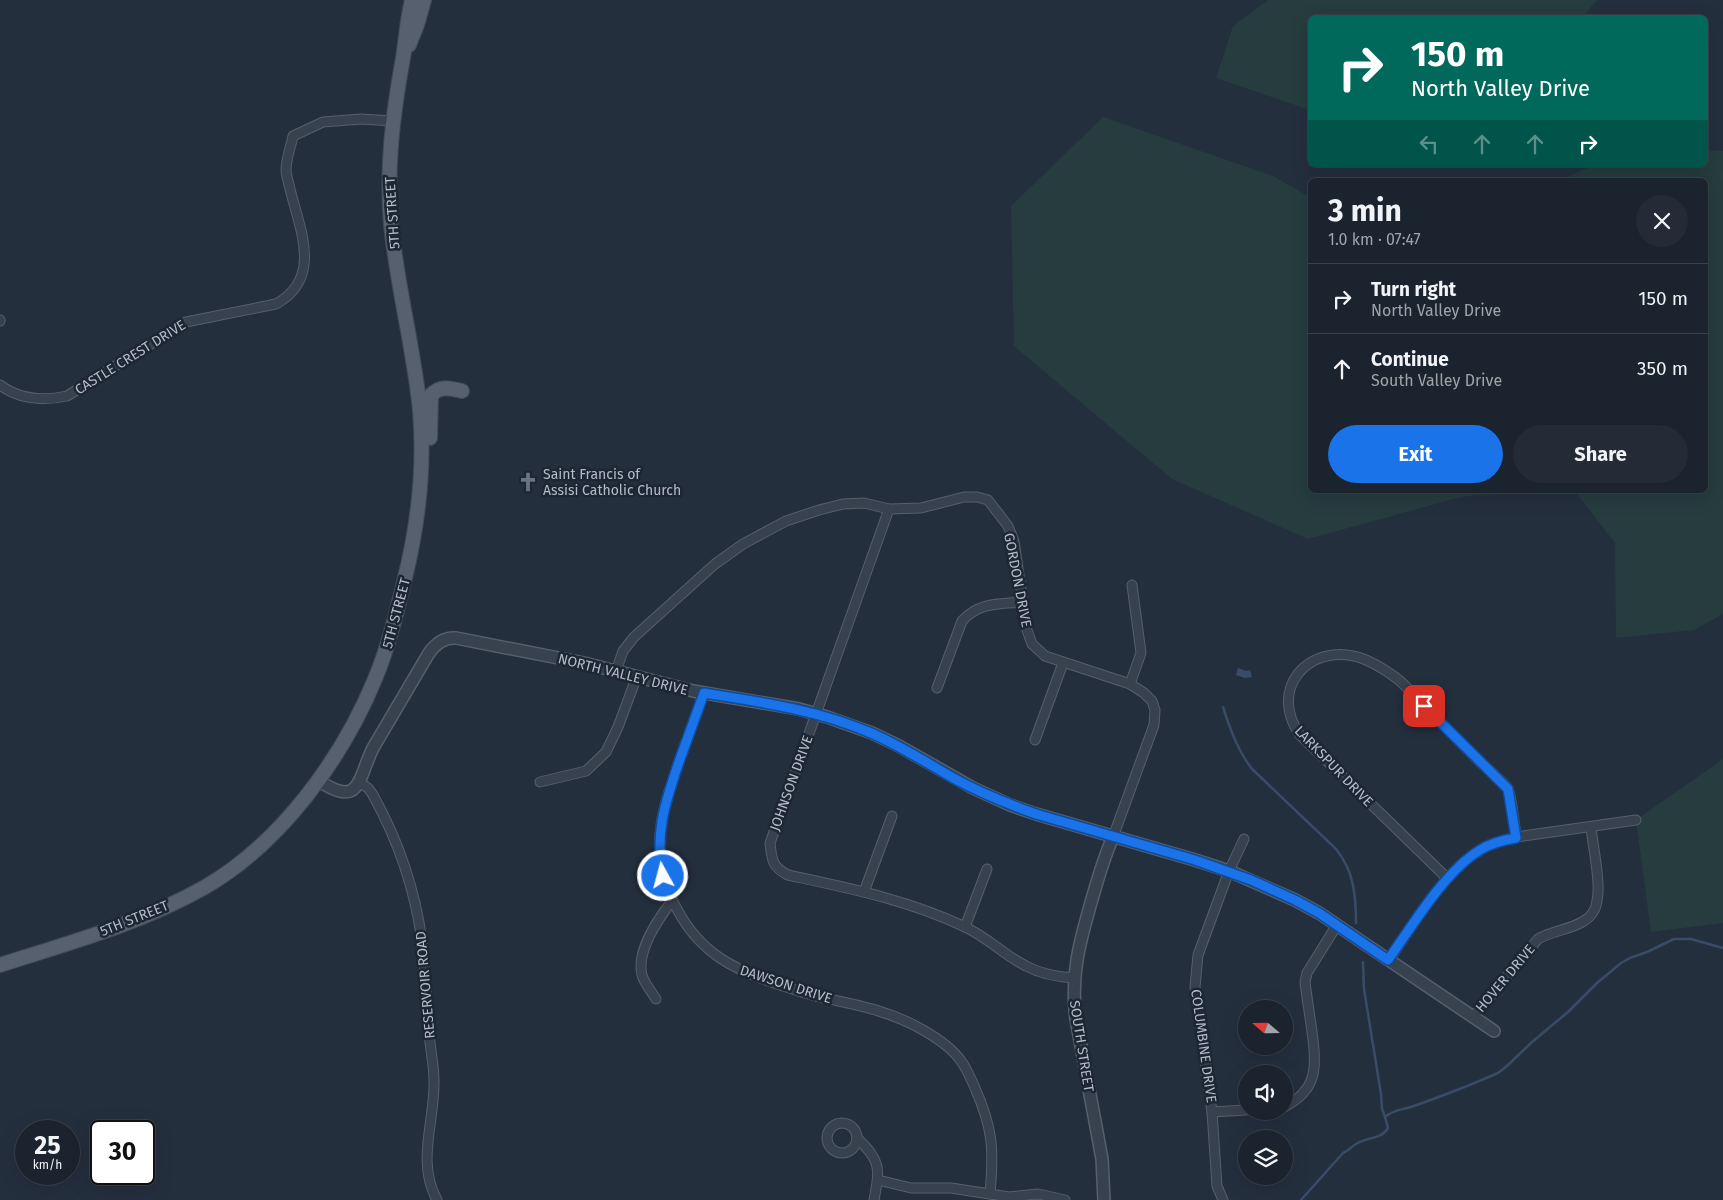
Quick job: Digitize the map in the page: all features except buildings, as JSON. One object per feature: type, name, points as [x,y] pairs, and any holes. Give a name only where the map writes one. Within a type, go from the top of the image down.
[{"type":"main road","name":"5TH STREET","points":[[0,965],[149,914],[205,886],[234,867],[283,823],[318,780],[360,711],[376,677],[385,652],[410,559],[419,506],[421,428],[417,387],[391,223],[388,174],[393,121],[403,57],[417,25],[421,1]]},
{"type":"main road","points":[[421,470],[430,437],[431,395],[437,389],[445,388],[462,391]]},
{"type":"street","name":"CASTLE CREST DRIVE","points":[[0,385],[12,392],[38,400],[52,400],[67,396],[186,322],[276,304],[285,299],[297,286],[302,276],[306,259],[286,170],[293,136],[323,122],[361,119],[393,121]]},
{"type":"street","name":"GORDON DRIVE","points":[[616,670],[623,651],[634,637],[715,564],[743,544],[786,522],[843,504],[864,503],[889,509],[921,508],[964,497],[977,497],[988,500],[1008,526],[1014,541],[1027,630],[1032,644],[1044,656],[1130,684],[1152,701],[1155,710],[1154,725],[1113,837]]},
{"type":"street","name":"JOHNSON DRIVE","points":[[889,509],[770,844],[771,859],[777,870],[788,875],[864,892],[926,911],[965,927],[990,941],[1026,966],[1045,974],[1074,978]]},
{"type":"street","points":[[1130,684],[1140,653],[1132,585]]},
{"type":"street","points":[[937,688],[962,621],[970,613],[982,606],[1023,602]]},
{"type":"street","name":"NORTH VALLEY DRIVE","points":[[360,783],[373,748],[425,659],[433,647],[440,641],[448,638],[551,656],[616,670],[704,693],[790,707],[872,733],[899,746],[955,779],[1001,801],[1036,814],[1229,871],[1295,900],[1337,925],[1494,1031]]},
{"type":"street","name":"LARKSPUR DRIVE","points":[[1447,878],[1300,735],[1294,726],[1288,711],[1289,690],[1302,669],[1310,663],[1328,655],[1337,654],[1356,657],[1366,660],[1396,678],[1508,789],[1516,838]]},
{"type":"street","points":[[1035,740],[1063,663]]},
{"type":"street","points":[[540,782],[586,771],[606,752],[618,727],[637,676]]},
{"type":"street","name":"DAWSON DRIVE","points":[[704,693],[668,794],[661,825],[660,849],[662,870],[672,901],[682,920],[709,951],[733,966],[755,976],[810,994],[886,1013],[919,1028],[952,1050],[961,1060],[969,1074],[990,1126],[993,1157],[990,1194]]},
{"type":"street","points":[[318,780],[329,788],[342,792],[354,789],[360,783]]},
{"type":"street","name":"RESERVOIR ROAD","points":[[360,783],[368,788],[373,795],[397,846],[413,894],[420,925],[424,952],[434,1081],[427,1148],[427,1169],[431,1188],[437,1200]]},
{"type":"street","points":[[864,892],[892,816]]},
{"type":"street","points":[[1388,960],[1447,878],[1480,849],[1498,841],[1636,820]]},
{"type":"street","name":"HOVER DRIVE","points":[[1472,1017],[1538,938],[1549,932],[1581,924],[1592,915],[1597,902],[1598,888],[1591,827]]},
{"type":"street","name":"SOUTH STREET","points":[[1104,1200],[1102,1159],[1076,1019],[1074,978],[1080,940],[1106,852],[1113,837]]},
{"type":"street","name":"COLUMBINE DRIVE","points":[[1223,1200],[1217,1186],[1212,1112],[1195,987],[1198,956],[1229,871],[1244,839]]},
{"type":"street","points":[[965,927],[987,869]]},
{"type":"street","points":[[656,999],[642,976],[642,960],[649,936],[672,901]]},
{"type":"street","points":[[1293,1102],[1306,1090],[1314,1076],[1316,1058],[1305,982],[1307,973],[1337,925]]},
{"type":"street","points":[[1212,1112],[1238,1110]]},
{"type":"street","points":[[857,1138],[874,1156],[877,1166],[878,1180],[874,1200]]},
{"type":"street","points":[[878,1180],[911,1188],[951,1188],[1009,1197],[1038,1194],[1065,1200]]},
{"type":"green space","points":[[1268,0],[1597,0],[1585,15],[1308,15],[1308,109],[1216,78],[1233,26]]},
{"type":"green space","points":[[1103,117],[1273,176],[1308,196],[1308,493],[1500,493],[1461,497],[1308,539],[1172,479],[1014,346],[1011,206]]},
{"type":"green space","points":[[1708,150],[1723,151],[1723,614],[1694,630],[1616,638],[1615,543],[1576,493],[1708,493],[1708,178],[1565,178],[1590,167],[1708,167]]},
{"type":"green space","points":[[1723,759],[1723,923],[1651,932],[1636,820]]},
{"type":"water","points":[[1238,668],[1246,671],[1250,670],[1252,677],[1245,678],[1236,675]]},
{"type":"waterway","points":[[1223,707],[1235,740],[1252,769],[1336,849],[1342,857],[1353,884],[1356,923]]},
{"type":"waterway","points":[[1301,1200],[1343,1153],[1360,1142],[1385,1132],[1388,1128],[1385,1117],[1388,1114],[1414,1106],[1498,1073],[1621,963],[1674,939],[1691,939],[1723,948]]},
{"type":"waterway","points":[[1363,962],[1364,989],[1382,1109],[1385,1117]]},
{"type":"place","name":"Saint Francis of Assisi Catholic Church","points":[[528,482]]},
{"type":"route","points":[[663,876],[660,849],[662,813],[704,693],[799,709],[842,722],[872,733],[899,746],[955,779],[1010,805],[1229,871],[1295,900],[1319,913],[1388,960],[1447,878],[1480,849],[1498,841],[1516,838],[1508,789],[1424,706]]}]
